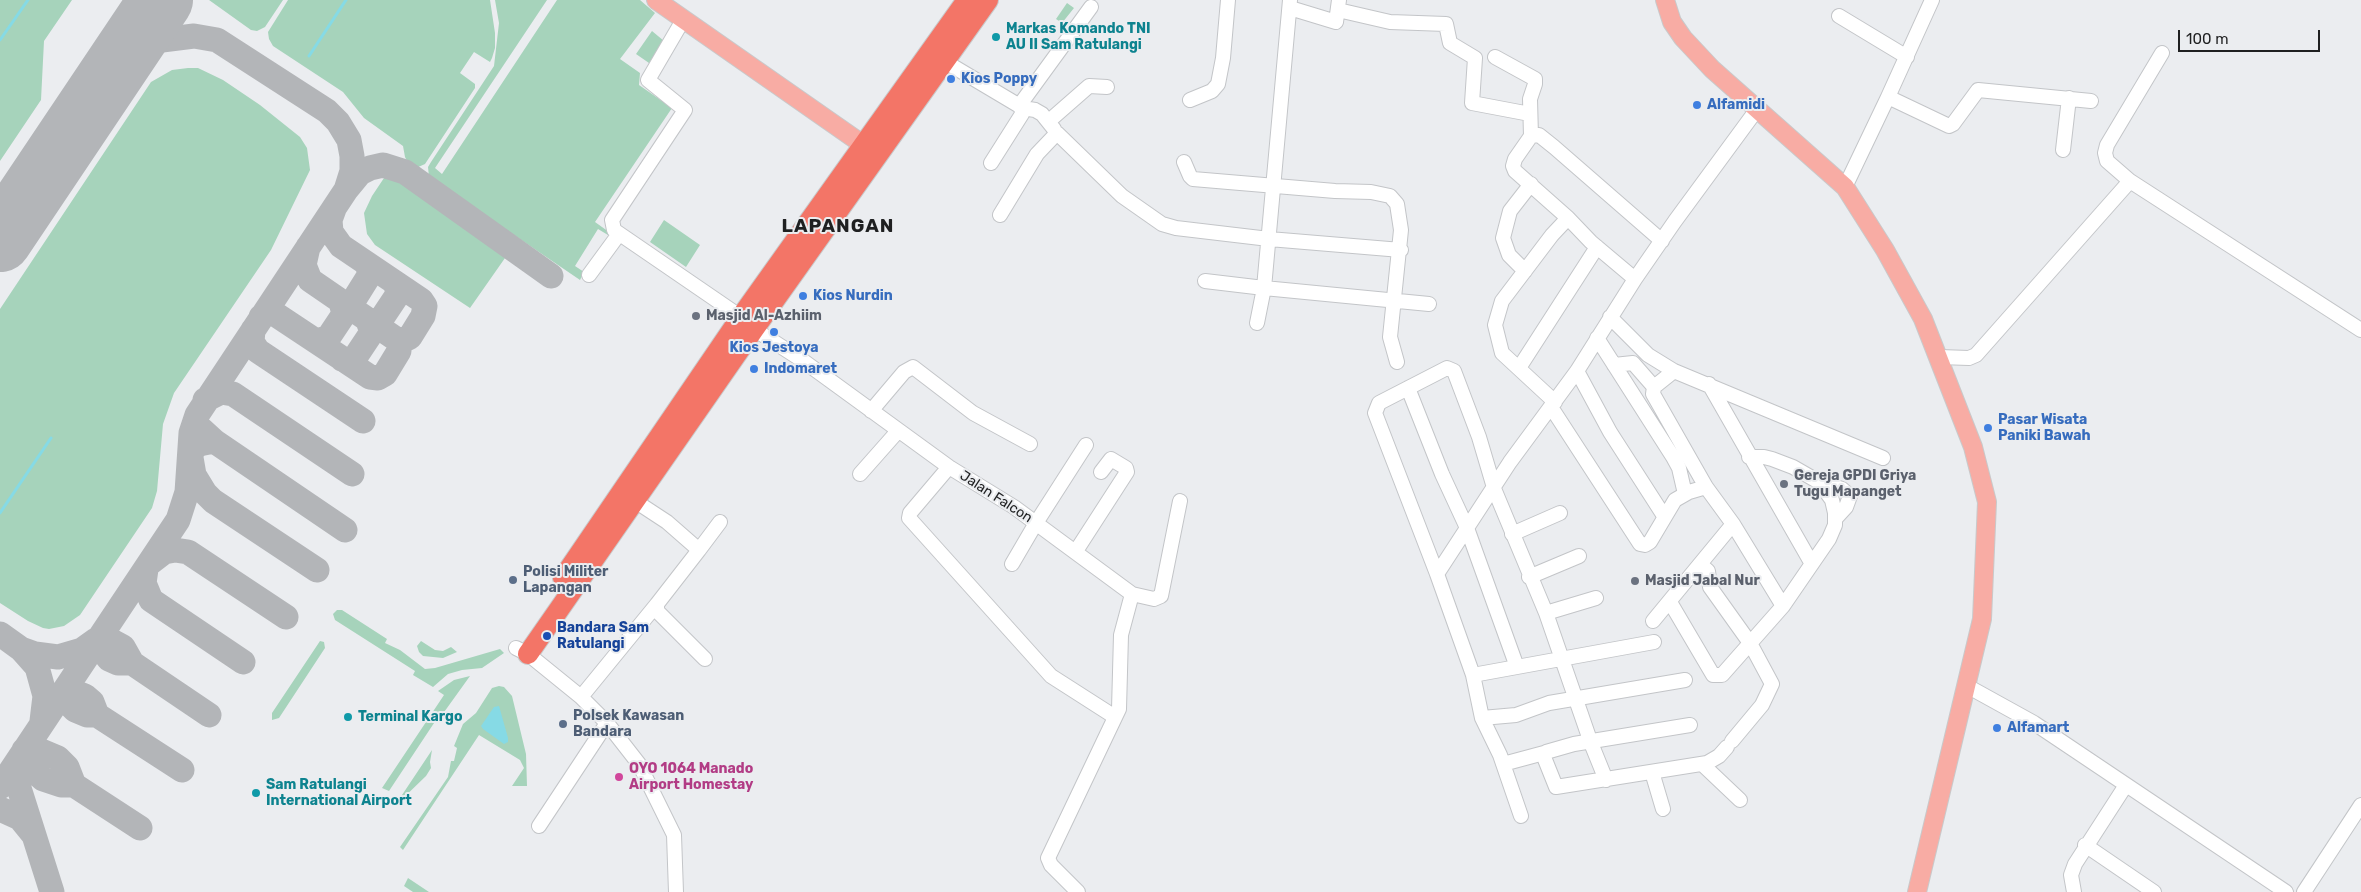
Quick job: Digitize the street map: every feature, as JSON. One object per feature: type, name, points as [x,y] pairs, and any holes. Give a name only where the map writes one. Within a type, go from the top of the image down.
[{"type":"highway","points":[[522,651],[747,323],[871,150],[967,0]]},
{"type":"highway","points":[[871,150],[944,61],[988,0]]},
{"type":"highway","points":[[522,651],[579,579],[635,501],[747,323]]},
{"type":"main road","points":[[656,0],[871,150]]},
{"type":"main road","points":[[1665,0],[1672,22],[1683,38],[1712,69],[1758,108],[1845,188],[1892,262],[1923,319],[1940,357],[1973,447],[1988,502],[1982,620],[1918,892]]},
{"type":"street","points":[[1190,100],[1198,95],[1208,94],[1218,84],[1223,58],[1228,0]]},
{"type":"street","points":[[1845,188],[1932,0]]},
{"type":"street","points":[[1257,322],[1264,288],[1290,4],[1336,22],[1339,5],[1390,22],[1446,24],[1450,43],[1475,58],[1472,102],[1530,114]]},
{"type":"street","points":[[991,163],[1022,114],[1021,107],[1091,8]]},
{"type":"street","points":[[1839,16],[1907,57]]},
{"type":"street","points":[[589,275],[619,234],[614,230],[612,220],[685,110],[648,80],[684,20]]},
{"type":"street","points":[[2162,53],[2107,145],[2105,154],[2107,162],[2130,181],[2361,330]]},
{"type":"street","points":[[1495,57],[1535,79],[1536,84],[1530,100],[1531,136],[1515,159],[1513,166],[1515,171],[1635,279]]},
{"type":"street","points":[[944,61],[1021,107],[1035,110],[1049,121],[1057,133],[1122,196],[1162,224],[1176,228],[1269,239],[1400,250]]},
{"type":"street","points":[[1049,121],[1089,86],[1107,87]]},
{"type":"street","points":[[1888,97],[1949,126],[1953,124],[1978,90],[2091,101]]},
{"type":"street","points":[[2063,150],[2069,98]]},
{"type":"street","points":[[1437,574],[1494,486],[1577,371],[1635,279],[1758,108]]},
{"type":"street","points":[[1000,214],[1037,154],[1057,133]]},
{"type":"street","points":[[1531,136],[1539,136],[1554,147],[1662,241]]},
{"type":"street","points":[[1184,162],[1190,176],[1194,179],[1336,191],[1380,192],[1390,196],[1397,204],[1399,216],[1400,250],[1390,337],[1397,362]]},
{"type":"street","points":[[1940,357],[1969,358],[1976,355],[2130,181]]},
{"type":"street","points":[[1525,271],[1509,255],[1502,238],[1510,211],[1531,184]]},
{"type":"street","points":[[1568,218],[1552,235],[1502,301],[1495,326],[1502,353],[1519,368],[1553,405],[1640,544],[1645,545],[1650,542],[1675,500],[1685,494],[1706,487]]},
{"type":"street","name":"Jalan Falcon","points":[[619,234],[949,467],[1036,523],[1132,594],[1154,599],[1162,596],[1180,501]]},
{"type":"street","points":[[1519,368],[1598,247]]},
{"type":"street","points":[[1205,281],[1429,304]]},
{"type":"street","points":[[1610,318],[1648,355],[1674,371],[1883,458]]},
{"type":"street","points":[[1597,338],[1673,457],[1679,468],[1685,494]]},
{"type":"street","points":[[1614,365],[1633,363],[1648,355]]},
{"type":"street","points":[[1633,363],[1654,387]]},
{"type":"street","points":[[871,411],[904,372],[913,367],[973,412],[1030,444]]},
{"type":"street","points":[[1521,816],[1503,764],[1482,718],[1472,675],[1437,574],[1375,413],[1379,403],[1447,368],[1454,371],[1494,486],[1529,577],[1546,613],[1591,743],[1606,780]]},
{"type":"street","points":[[1577,371],[1610,432],[1664,516]]},
{"type":"street","points":[[1674,371],[1654,387],[1653,394],[1706,487],[1733,524],[1783,606]]},
{"type":"street","points":[[1709,384],[1749,457],[1812,564]]},
{"type":"street","points":[[1408,388],[1442,474],[1466,527],[1517,667]]},
{"type":"street","points":[[860,474],[898,431]]},
{"type":"street","points":[[1012,564],[1086,445]]},
{"type":"street","points":[[1670,602],[1713,674],[1722,676],[1783,606],[1829,539],[1835,519],[1832,500],[1819,482],[1793,467],[1764,456],[1749,457]]},
{"type":"street","points":[[1076,552],[1127,472],[1126,468],[1111,459],[1101,472]]},
{"type":"street","points":[[949,467],[910,513],[908,518],[1051,676],[1115,717]]},
{"type":"street","points":[[635,501],[667,522],[699,550]]},
{"type":"street","points":[[1512,534],[1560,513]]},
{"type":"street","points":[[581,696],[657,604],[720,522]]},
{"type":"street","points":[[1653,621],[1733,524]]},
{"type":"street","points":[[1529,577],[1579,556]]},
{"type":"street","points":[[1544,753],[1556,787],[1702,764],[1713,761],[1762,705],[1772,684],[1750,643],[1710,587],[1708,571],[1700,564]]},
{"type":"street","points":[[1078,892],[1051,865],[1048,858],[1115,717],[1120,698],[1118,663],[1121,634],[1132,594]]},
{"type":"street","points":[[1546,613],[1596,598]]},
{"type":"street","points":[[657,604],[657,611],[705,659]]},
{"type":"street","points":[[1472,675],[1654,642]]},
{"type":"street","points":[[522,651],[581,696],[607,723],[639,764],[674,835],[676,892]]},
{"type":"street","points":[[1482,718],[1521,714],[1549,703],[1686,680]]},
{"type":"street","points":[[1967,686],[2034,723],[2286,892]]},
{"type":"street","points":[[539,826],[607,723]]},
{"type":"street","points":[[1503,764],[1574,744],[1591,743],[1690,725]]},
{"type":"street","points":[[1702,764],[1740,800]]},
{"type":"street","points":[[1652,772],[1663,809]]},
{"type":"street","points":[[2074,892],[2071,875],[2086,846],[2126,785]]},
{"type":"street","points":[[2304,892],[2361,806]]},
{"type":"street","points":[[2086,846],[2154,892]]},
{"type":"green space","points":[[0,0],[72,0],[44,41],[41,100],[0,161]]},
{"type":"green space","points":[[209,0],[283,0],[265,27],[257,31],[251,30]]},
{"type":"green space","points":[[288,0],[490,0],[495,33],[495,48],[492,58],[490,62],[474,52],[460,73],[475,84],[475,88],[425,164],[416,168],[409,165],[403,146],[364,118],[343,92],[273,46],[268,32]]},
{"type":"green space","points":[[495,0],[547,0],[435,168],[442,174],[557,0],[640,0],[655,13],[620,59],[640,73],[639,85],[672,108],[595,222],[609,232],[608,235],[598,229],[575,266],[584,272],[580,280],[429,177],[428,167],[494,66],[499,23]]},
{"type":"green space","points":[[1067,3],[1074,8],[1062,23],[1056,19]]},
{"type":"green space","points":[[652,31],[664,41],[649,63],[636,54]]},
{"type":"green space","points":[[198,68],[223,80],[260,105],[300,137],[307,148],[310,170],[271,250],[174,393],[163,424],[157,491],[152,508],[80,615],[64,626],[49,629],[43,628],[0,603],[0,309],[151,82],[172,70]]},
{"type":"green space","points":[[393,177],[504,253],[505,258],[470,308],[375,245],[367,234],[364,213],[372,196],[384,178]]},
{"type":"green space","points":[[664,220],[700,245],[686,267],[650,242]]},
{"type":"green space","points":[[337,610],[342,610],[387,639],[385,643],[400,650],[425,669],[435,668],[500,649],[504,653],[482,668],[462,670],[448,674],[433,687],[413,675],[415,671],[335,620],[333,614]]},
{"type":"green space","points":[[320,641],[324,642],[325,648],[279,718],[272,720],[272,713]]},
{"type":"green space","points":[[421,641],[435,650],[443,651],[451,647],[457,652],[443,658],[423,656],[417,646]]},
{"type":"green space","points":[[470,676],[442,715],[440,714],[389,791],[382,788],[444,695],[438,691],[454,680]]},
{"type":"green space","points":[[504,687],[512,696],[526,754],[527,786],[512,786],[524,768],[520,760],[479,735],[403,850],[400,847],[448,777],[451,761],[454,761],[457,748],[454,746],[463,724],[476,713],[492,688]]},
{"type":"green space","points":[[432,750],[431,768],[426,776],[394,807]]},
{"type":"green space","points":[[408,878],[429,892],[413,892],[404,886]]},
{"type":"water","points":[[499,706],[508,738],[508,742],[504,744],[481,726],[494,707]]},
{"type":"waterway","points":[[0,40],[28,0]]},
{"type":"waterway","points":[[309,56],[346,0]]},
{"type":"waterway","points":[[0,513],[51,438]]},
{"type":"taxiway","points":[[105,84],[133,53],[154,41],[194,36],[217,40],[327,111],[338,122],[349,140],[352,156],[352,171],[346,190]]},
{"type":"taxiway","points":[[0,787],[178,520],[187,492],[191,433],[197,415],[346,190],[360,173],[383,165],[405,172],[551,276]]},
{"type":"taxiway","points":[[334,209],[330,220],[331,232],[341,246],[421,300],[425,306],[423,316],[410,337],[404,340],[396,339]]},
{"type":"taxiway","points":[[261,317],[269,313],[275,314],[370,377],[378,378],[385,374],[399,351],[399,343],[396,339],[310,280],[304,265],[308,247]]},
{"type":"taxiway","points":[[316,341],[328,338],[344,314],[341,302],[350,303],[355,298],[370,274],[367,264]]},
{"type":"taxiway","points":[[342,359],[350,360],[356,356],[372,332],[368,321],[382,318],[396,297],[398,290],[394,282]]},
{"type":"taxiway","points":[[253,330],[252,342],[258,351],[363,421]]},
{"type":"taxiway","points":[[205,400],[221,392],[233,394],[352,474]]},
{"type":"taxiway","points":[[202,430],[214,441],[345,530]]},
{"type":"taxiway","points":[[214,441],[199,444],[190,452],[194,475],[205,493],[213,501],[317,570]]},
{"type":"taxiway","points":[[151,562],[164,552],[175,550],[188,552],[286,617]]},
{"type":"taxiway","points":[[146,569],[144,583],[151,600],[243,662]]},
{"type":"taxiway","points":[[0,634],[21,649],[37,667],[45,696],[42,721]]},
{"type":"taxiway","points":[[21,649],[35,654],[58,657],[82,650],[96,640]]},
{"type":"taxiway","points":[[132,663],[123,647],[110,640],[98,640],[102,650],[109,659],[118,663],[132,663],[209,715]]},
{"type":"taxiway","points":[[97,715],[92,702],[85,696],[75,692],[63,692],[68,703],[75,710],[87,715],[97,715],[182,770]]},
{"type":"taxiway","points":[[74,785],[67,767],[58,758],[39,750],[24,750],[33,770],[43,779],[61,785],[74,785],[140,828]]},
{"type":"taxiway","points":[[22,755],[18,769],[19,788],[52,892]]},
{"type":"taxiway","points":[[0,809],[20,818],[33,834]]},
{"type":"runway","points":[[0,240],[161,0]]},
{"type":"place","name":"Markas Komando TNI AU II Sam Ratulangi","points":[[996,37]]},
{"type":"place","name":"Kios Poppy","points":[[951,79]]},
{"type":"place","name":"Alfamidi","points":[[1697,105]]},
{"type":"place","name":"Kios Nurdin","points":[[803,296]]},
{"type":"place","name":"Masjid Al-Azhiim","points":[[696,316]]},
{"type":"place","name":"Kios Jestoya","points":[[774,332]]},
{"type":"place","name":"Indomaret","points":[[754,369]]},
{"type":"place","name":"Pasar Wisata Paniki Bawah","points":[[1988,428]]},
{"type":"place","name":"Gereja GPDI Griya Tugu Mapanget","points":[[1784,484]]},
{"type":"place","name":"Polisi Militer Lapangan","points":[[513,580]]},
{"type":"place","name":"Masjid Jabal Nur","points":[[1635,581]]},
{"type":"place","name":"Bandara Sam Ratulangi","points":[[547,636]]},
{"type":"place","name":"Terminal Kargo","points":[[348,717]]},
{"type":"place","name":"Polsek Kawasan Bandara","points":[[563,724]]},
{"type":"place","name":"Alfamart","points":[[1997,728]]},
{"type":"place","name":"OYO 1064 Manado Airport Homestay","points":[[619,777]]},
{"type":"place","name":"Sam Ratulangi International Airport","points":[[256,793]]},
{"type":"district","name":"LAPANGAN","points":[[838,227]]}]
